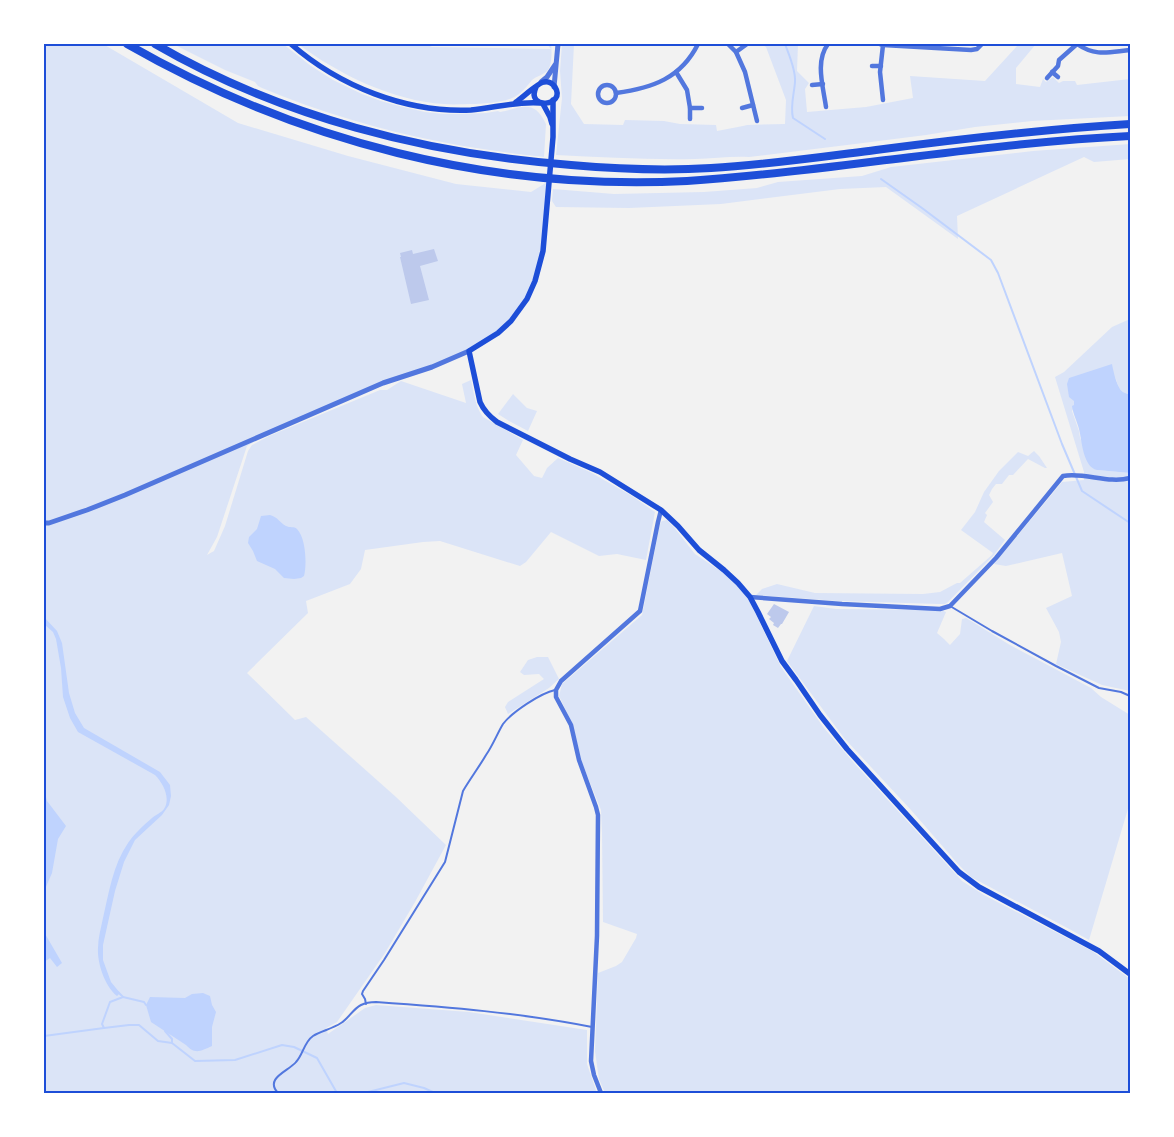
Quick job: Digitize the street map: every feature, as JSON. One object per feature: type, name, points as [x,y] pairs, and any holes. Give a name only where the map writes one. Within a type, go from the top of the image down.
[{"type":"highway","points":[[127,44],[216,90],[254,107],[316,130],[388,152],[422,159],[481,170],[558,179],[638,182],[720,179],[1048,141],[1130,136]]},
{"type":"highway","points":[[155,44],[241,86],[276,101],[339,123],[443,149],[544,164],[632,169],[711,168],[779,162],[1046,130],[1130,124]]},
{"type":"main road","points":[[291,44],[311,60],[345,81],[400,101],[430,108],[458,110],[542,103],[553,100]]},
{"type":"main road","points":[[514,104],[542,82],[549,82],[554,86],[556,94],[553,100],[553,136],[543,251],[538,272],[532,289],[505,327],[487,341],[469,351],[483,408],[497,422],[600,472],[661,510],[678,526],[698,550],[724,570],[750,597],[782,661],[820,715],[846,749],[959,872],[979,888],[1098,951],[1130,974]]},
{"type":"main road","points":[[536,87],[535,97],[542,103],[550,117],[553,136]]},
{"type":"street","points":[[554,86],[558,44]]},
{"type":"street","points":[[616,92],[635,90],[662,81],[676,72],[693,54],[698,44]]},
{"type":"street","points":[[728,44],[736,52],[745,72],[757,121]]},
{"type":"street","points":[[736,52],[747,44]]},
{"type":"street","points":[[826,106],[820,62],[822,53],[828,44]]},
{"type":"street","points":[[883,100],[881,44],[949,46],[971,50],[982,44]]},
{"type":"street","points":[[1047,78],[1058,66],[1060,60],[1077,44],[1091,52],[1098,53],[1130,50]]},
{"type":"street","points":[[542,82],[556,62]]},
{"type":"street","points":[[872,66],[881,66]]},
{"type":"street","points":[[676,72],[687,90],[690,119]]},
{"type":"street","points":[[1052,72],[1058,77]]},
{"type":"street","points":[[606,84],[613,86],[616,92],[614,99],[608,103],[602,101],[598,93],[600,87],[606,84]]},
{"type":"street","points":[[812,85],[823,84]]},
{"type":"street","points":[[742,108],[753,105]]},
{"type":"street","points":[[690,108],[702,108]]},
{"type":"street","points":[[44,524],[125,495],[383,382],[432,366],[469,351]]},
{"type":"street","points":[[750,597],[921,608],[950,606],[996,558],[1062,476],[1073,474],[1119,480],[1130,478]]},
{"type":"street","points":[[601,1093],[591,1062],[597,936],[598,815],[578,760],[571,725],[556,697],[556,690],[561,681],[640,611],[661,510]]},
{"type":"lane","points":[[950,606],[1048,662],[1099,688],[1121,692],[1130,696]]},
{"type":"lane","points":[[366,1004],[362,994],[363,991],[445,862],[463,792],[467,784],[510,717],[525,705],[548,692],[556,690]]},
{"type":"lane","points":[[278,1093],[275,1090],[274,1084],[277,1077],[296,1063],[308,1041],[313,1036],[343,1022],[360,1006],[366,1004],[376,1002],[469,1009],[592,1027]]},
{"type":"shaded area","points":[[44,44],[103,44],[238,123],[348,156],[456,184],[531,192],[549,181],[540,267],[527,299],[505,327],[483,343],[276,429],[247,446],[217,537],[207,555],[214,551],[225,526],[248,451],[252,445],[269,436],[380,390],[387,390],[401,381],[466,403],[462,384],[471,380],[480,413],[483,417],[523,440],[516,455],[534,476],[542,478],[547,468],[558,458],[590,472],[632,496],[655,512],[646,560],[617,554],[599,556],[551,532],[526,562],[520,566],[440,541],[365,550],[361,569],[350,584],[306,601],[308,613],[247,673],[295,720],[306,717],[396,797],[446,845],[385,953],[337,1022],[326,1028],[328,1034],[365,1008],[376,1005],[469,1012],[587,1030],[587,1064],[597,1093],[44,1093]]},
{"type":"shaded area","points":[[173,44],[283,44],[333,80],[362,94],[381,101],[425,112],[460,114],[500,112],[521,107],[532,108],[537,111],[546,124],[544,157],[455,144],[350,120],[262,88],[255,82],[225,70]]},
{"type":"shaded area","points":[[298,44],[425,44],[432,47],[551,49],[547,44],[551,44],[552,54],[548,70],[534,79],[523,91],[514,97],[491,103],[448,104],[425,102],[386,92],[331,66]]},
{"type":"shaded area","points":[[562,44],[574,44],[571,104],[584,124],[623,125],[625,120],[664,121],[680,124],[716,125],[717,131],[747,125],[785,124],[786,100],[766,47],[761,44],[798,44],[797,71],[809,83],[805,89],[807,112],[866,107],[913,98],[910,76],[985,81],[1019,44],[1036,44],[1016,68],[1016,84],[1040,87],[1043,79],[1046,82],[1053,77],[1059,83],[1075,81],[1077,85],[1130,79],[1130,116],[1032,121],[975,127],[749,157],[660,159],[556,155],[562,98],[560,71]]},
{"type":"shaded area","points":[[1130,144],[1130,159],[1094,162],[1084,157],[957,216],[958,239],[886,187],[840,189],[721,204],[629,208],[556,207],[552,201],[553,189],[614,194],[704,192],[757,188],[778,182],[862,176],[891,167],[1033,151]]},
{"type":"shaded area","points":[[1130,319],[1130,395],[1121,391],[1114,375],[1074,401],[1075,405],[1072,411],[1080,438],[1097,470],[1130,473],[1130,498],[1128,502],[1130,505],[1130,691],[1102,685],[1056,664],[1061,642],[1059,632],[1046,608],[1072,596],[1062,553],[1006,566],[994,564],[1062,482],[1084,480],[1084,472],[1055,377],[1064,372],[1112,327]]},
{"type":"shaded area","points":[[513,394],[527,408],[537,411],[528,431],[498,414]]},
{"type":"shaded area","points":[[1034,451],[1047,468],[1028,459],[1013,475],[1009,475],[1002,484],[996,484],[992,489],[989,495],[993,502],[985,513],[987,515],[984,522],[1005,540],[994,555],[945,604],[838,601],[756,595],[762,589],[777,584],[815,593],[923,594],[940,592],[960,583],[993,553],[961,530],[975,512],[984,492],[999,471],[1018,452],[1028,456]]},
{"type":"shaded area","points":[[667,520],[695,554],[731,578],[740,589],[750,602],[781,667],[824,728],[962,881],[984,895],[1092,951],[1130,979],[1130,1093],[605,1093],[599,1079],[595,1051],[598,973],[622,962],[637,934],[603,922],[601,810],[582,763],[572,723],[559,696],[562,684],[642,615],[660,524],[662,521]]},
{"type":"shaded area","points":[[814,606],[836,609],[941,610],[946,612],[937,633],[950,645],[960,634],[962,619],[966,618],[1010,645],[1091,688],[1101,697],[1130,715],[1130,802],[1089,940],[971,877],[844,738],[787,661]]},
{"type":"shaded area","points":[[537,657],[548,657],[559,679],[549,688],[508,714],[505,707],[508,702],[544,679],[539,674],[524,675],[520,672],[528,660]]},
{"type":"water","points":[[1112,364],[1119,387],[1123,392],[1130,395],[1130,473],[1092,468],[1084,453],[1072,406],[1074,401],[1069,397],[1067,384],[1069,378]]},
{"type":"water","points":[[270,515],[286,526],[296,528],[300,533],[304,545],[305,559],[304,576],[301,578],[284,578],[275,569],[257,561],[248,543],[249,537],[257,529],[261,516]]},
{"type":"water","points":[[44,617],[57,631],[62,643],[69,693],[75,713],[84,728],[160,772],[170,785],[171,796],[169,805],[162,815],[135,840],[124,862],[115,891],[103,945],[103,960],[111,982],[120,993],[117,996],[105,981],[98,954],[99,937],[110,889],[115,870],[128,843],[142,827],[164,809],[167,800],[163,786],[155,775],[78,732],[70,718],[63,697],[56,639],[53,632],[44,624]]},
{"type":"water","points":[[44,789],[47,801],[66,826],[58,839],[52,873],[45,889],[44,910]]},
{"type":"water","points":[[44,932],[62,963],[57,967],[50,958],[44,962]]},
{"type":"water","points":[[203,993],[210,996],[216,1012],[212,1027],[212,1046],[201,1051],[192,1050],[151,1022],[146,1005],[150,997],[185,998],[192,994]]},
{"type":"building","points":[[434,249],[438,261],[420,266],[429,300],[411,304],[400,253],[412,250],[413,254]]},
{"type":"building","points":[[774,604],[789,612],[778,628],[773,625],[774,623],[769,619],[771,617],[767,614]]},
{"type":"waterway","points":[[785,44],[795,77],[792,105],[793,118],[825,139]]},
{"type":"waterway","points":[[881,179],[991,260],[998,273],[1062,444],[1082,491],[1130,523]]},
{"type":"waterway","points":[[118,992],[123,997],[110,1002],[102,1024],[104,1028],[139,1025],[158,1041],[172,1043],[195,1061],[235,1060],[282,1045],[294,1047],[317,1058],[337,1093]]},
{"type":"waterway","points":[[123,997],[144,1002],[146,1005]]},
{"type":"waterway","points":[[44,1036],[104,1028]]},
{"type":"waterway","points":[[165,1031],[172,1039],[172,1043]]},
{"type":"waterway","points":[[364,1093],[404,1083],[435,1093]]}]
